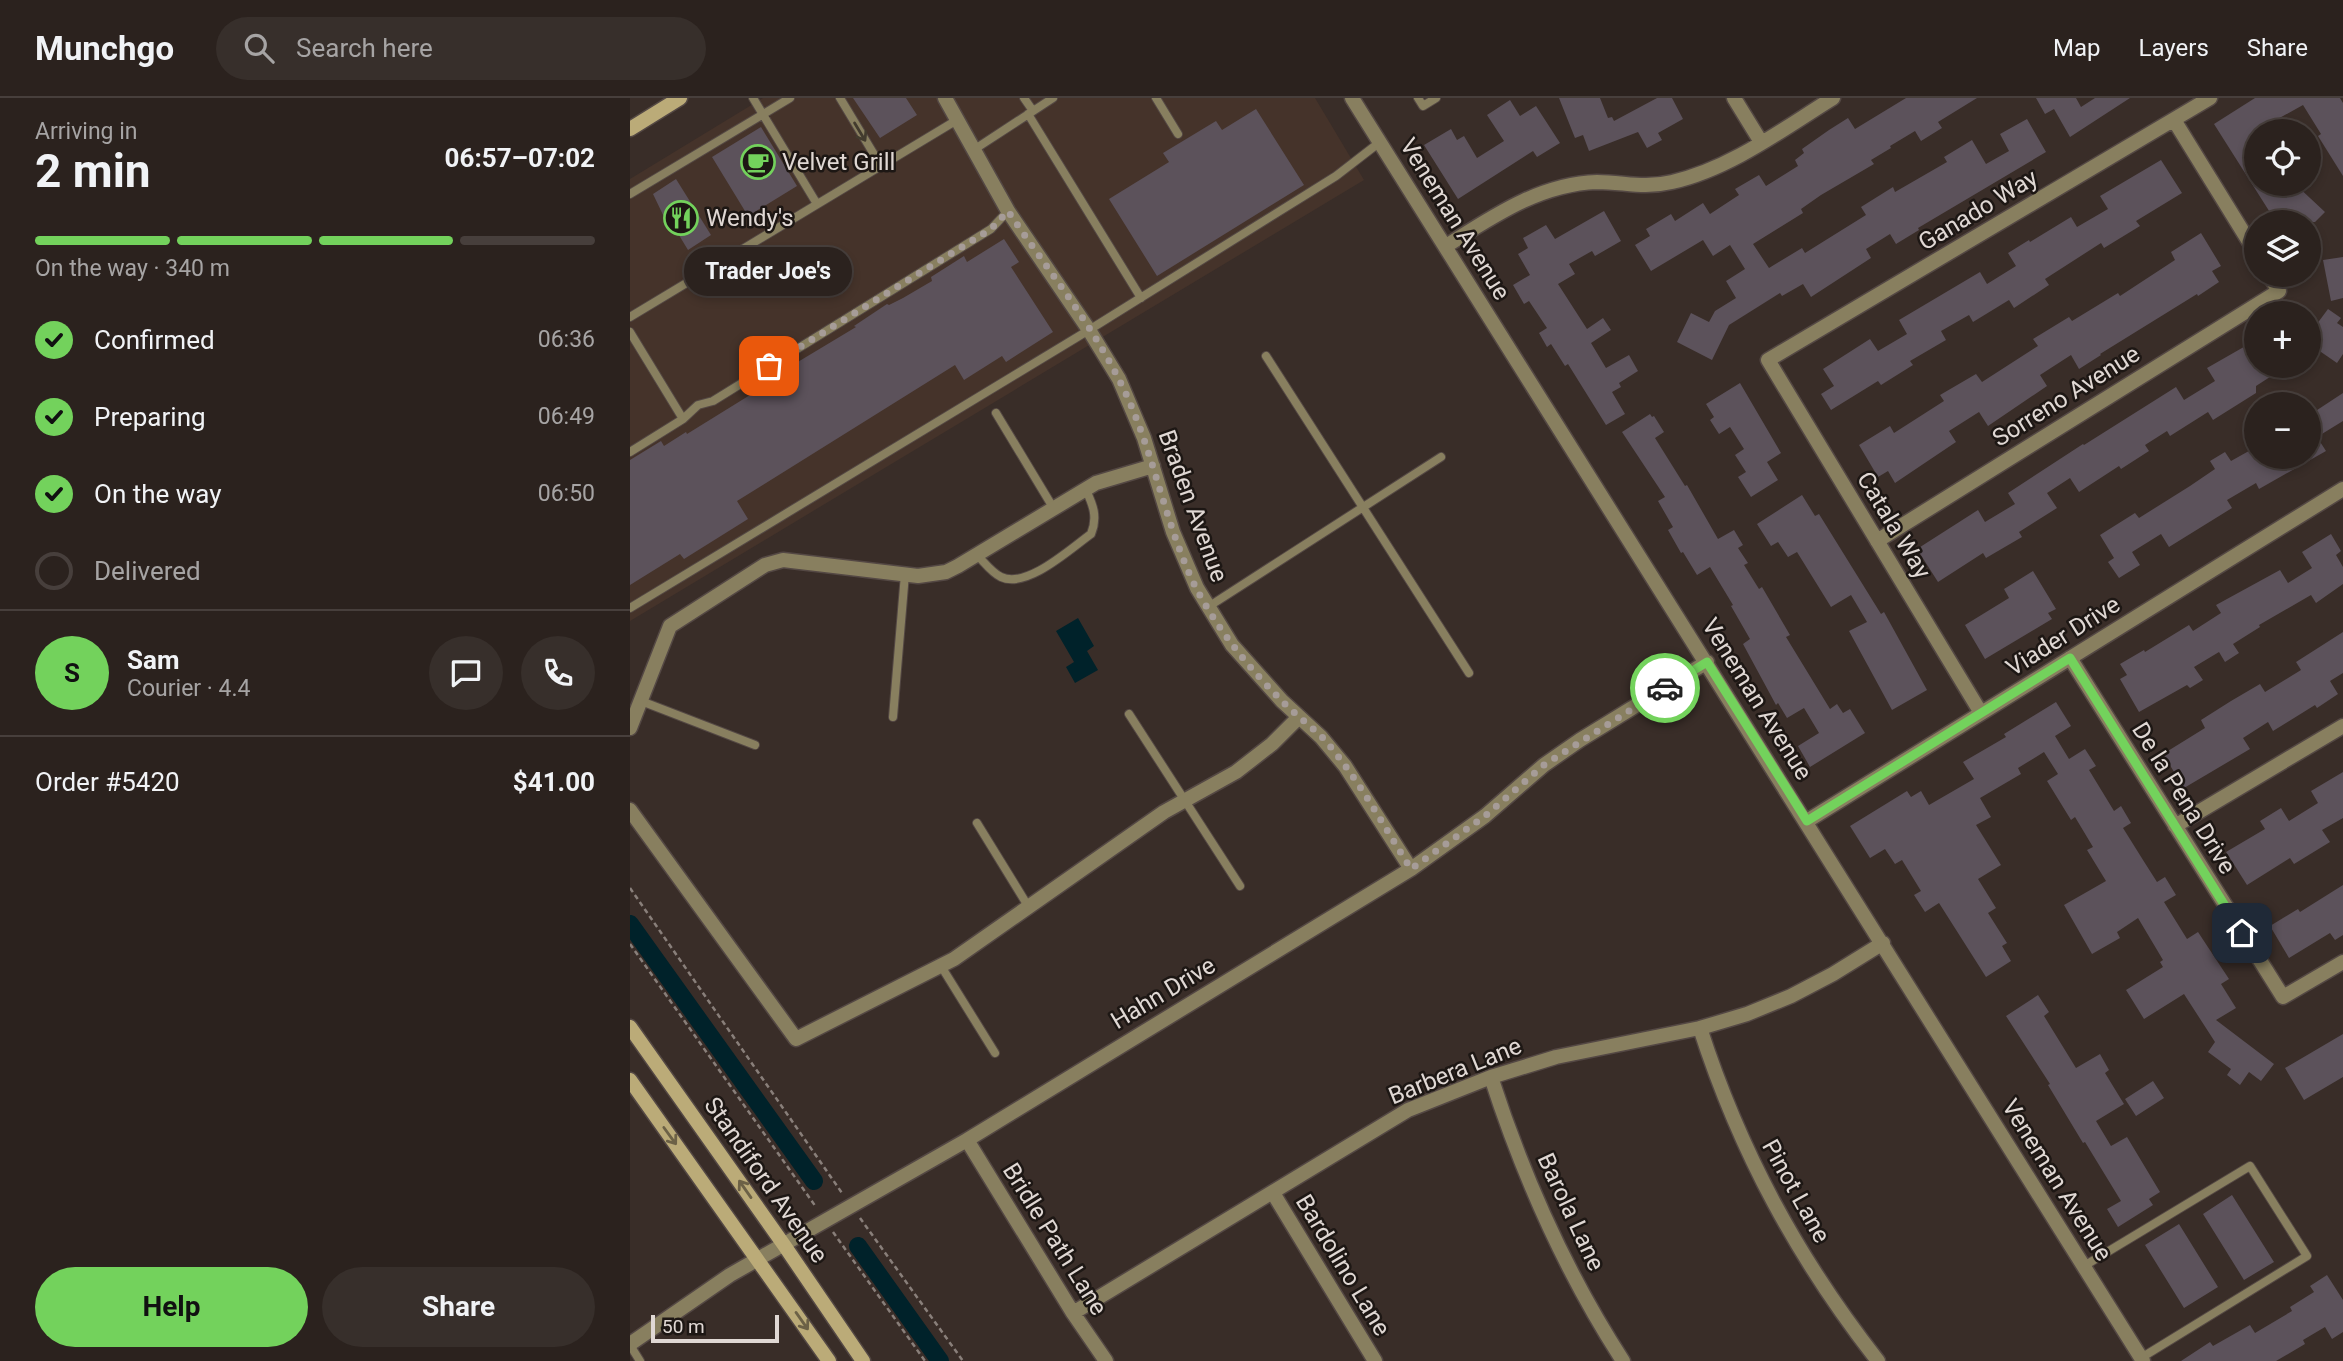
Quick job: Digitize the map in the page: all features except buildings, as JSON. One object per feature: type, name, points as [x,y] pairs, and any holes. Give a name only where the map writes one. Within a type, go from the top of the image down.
[{"type":"main road","points":[[630,129],[680,98]]},
{"type":"main road","name":"Standiford Avenue","points":[[630,1027],[863,1361]]},
{"type":"main road","name":"Standiford Avenue","points":[[630,1080],[830,1361]]},
{"type":"street","name":"Braden Avenue","points":[[945,98],[1008,211],[1089,330],[1129,401],[1173,532],[1196,588],[1232,645],[1321,737],[1345,766],[1411,869]]},
{"type":"street","name":"Veneman Avenue","points":[[1352,98],[2142,1360]]},
{"type":"street","points":[[1734,98],[1761,142]]},
{"type":"street","points":[[1446,246],[1503,210],[1530,197],[1562,187],[1597,182],[1643,187],[1672,183],[1720,165],[1833,98]]},
{"type":"street","name":"Ganado Way","points":[[1768,360],[2210,98]]},
{"type":"street","points":[[2174,120],[2244,234]]},
{"type":"street","name":"Sorreno Avenue","points":[[1877,541],[2279,291],[2276,287]]},
{"type":"street","name":"Catala Way","points":[[1768,360],[1981,713]]},
{"type":"street","points":[[630,728],[635,709],[670,626],[765,565],[783,560],[918,576],[946,572],[1096,483],[1153,466]]},
{"type":"street","name":"Viader Drive","points":[[1807,821],[2343,489]]},
{"type":"street","name":"De la Pena Drive","points":[[2070,658],[2283,997],[2343,962]]},
{"type":"street","name":"Hahn Drive","points":[[630,1345],[730,1275],[967,1140],[1411,869],[1485,816],[1544,765],[1707,662]]},
{"type":"street","points":[[630,810],[796,1039],[954,959],[1164,811],[1236,772],[1272,744],[1299,717]]},
{"type":"street","points":[[2175,826],[2343,726]]},
{"type":"street","name":"Barbera Lane","points":[[1073,1313],[1408,1110],[1492,1077],[1556,1057],[1700,1028],[1747,1014],[1791,996],[1883,943]]},
{"type":"street","name":"Pinot Lane","points":[[1700,1028],[1731,1115],[1756,1171],[1793,1239],[1878,1361]]},
{"type":"street","name":"Barola Lane","points":[[1492,1077],[1550,1227],[1579,1285],[1623,1361]]},
{"type":"street","name":"Bridle Path Lane","points":[[967,1140],[1105,1361]]},
{"type":"street","name":"Bardolino Lane","points":[[1273,1193],[1375,1361]]},
{"type":"lane","points":[[752,98],[817,204]]},
{"type":"lane","points":[[630,194],[790,98]]},
{"type":"lane","points":[[840,98],[881,166]]},
{"type":"lane","points":[[1024,98],[1030,113],[1141,298]]},
{"type":"lane","points":[[975,149],[1053,98]]},
{"type":"lane","points":[[1156,98],[1178,134]]},
{"type":"lane","points":[[1418,98],[1423,106],[1436,98]]},
{"type":"lane","points":[[630,317],[957,120]]},
{"type":"lane","points":[[630,608],[1141,298],[1336,176],[1380,142]]},
{"type":"lane","points":[[630,452],[683,419],[698,405],[713,401],[991,229],[1008,211]]},
{"type":"lane","points":[[630,332],[683,419]]},
{"type":"lane","points":[[1266,356],[1469,673]]},
{"type":"lane","points":[[996,413],[1054,509]]},
{"type":"lane","points":[[1208,607],[1441,457]]},
{"type":"lane","points":[[977,555],[999,577],[1014,581],[1032,575],[1091,534],[1095,523],[1094,506],[1086,490]]},
{"type":"lane","points":[[893,717],[905,574]]},
{"type":"lane","points":[[635,709],[755,745]]},
{"type":"lane","points":[[1129,714],[1240,886]]},
{"type":"lane","points":[[977,823],[1028,906]]},
{"type":"lane","points":[[941,966],[995,1053]]},
{"type":"lane","points":[[2084,1266],[2250,1166],[2308,1256],[2142,1360]]},
{"type":"lane","points":[[630,1345],[640,1361]]},
{"type":"path","points":[[630,888],[852,1207],[963,1361]]},
{"type":"path","points":[[630,944],[925,1361]]},
{"type":"shaded area","points":[[763,98],[1315,98],[1364,180],[630,621],[630,179]]},
{"type":"water","points":[[1078,618],[1094,646],[1087,651],[1098,670],[1075,683],[1066,667],[1074,662],[1056,631]]},
{"type":"waterway","points":[[630,924],[814,1181]]},
{"type":"waterway","points":[[858,1246],[940,1361]]},
{"type":"way so far","points":[[769,366],[991,229],[1008,211],[1119,379],[1144,438],[1173,532],[1196,588],[1232,645],[1282,701],[1321,737],[1345,766],[1411,869],[1485,816],[1544,765],[1665,688]]},
{"type":"place","name":"Velvet Grill","points":[[758,162]]},
{"type":"place","name":"Wendy's","points":[[681,218]]},
{"type":"place","name":"Trader Joe's","points":[[769,366]]},
{"type":"route","points":[[1665,688],[1707,662],[1807,821],[2070,658],[2242,933]]}]
